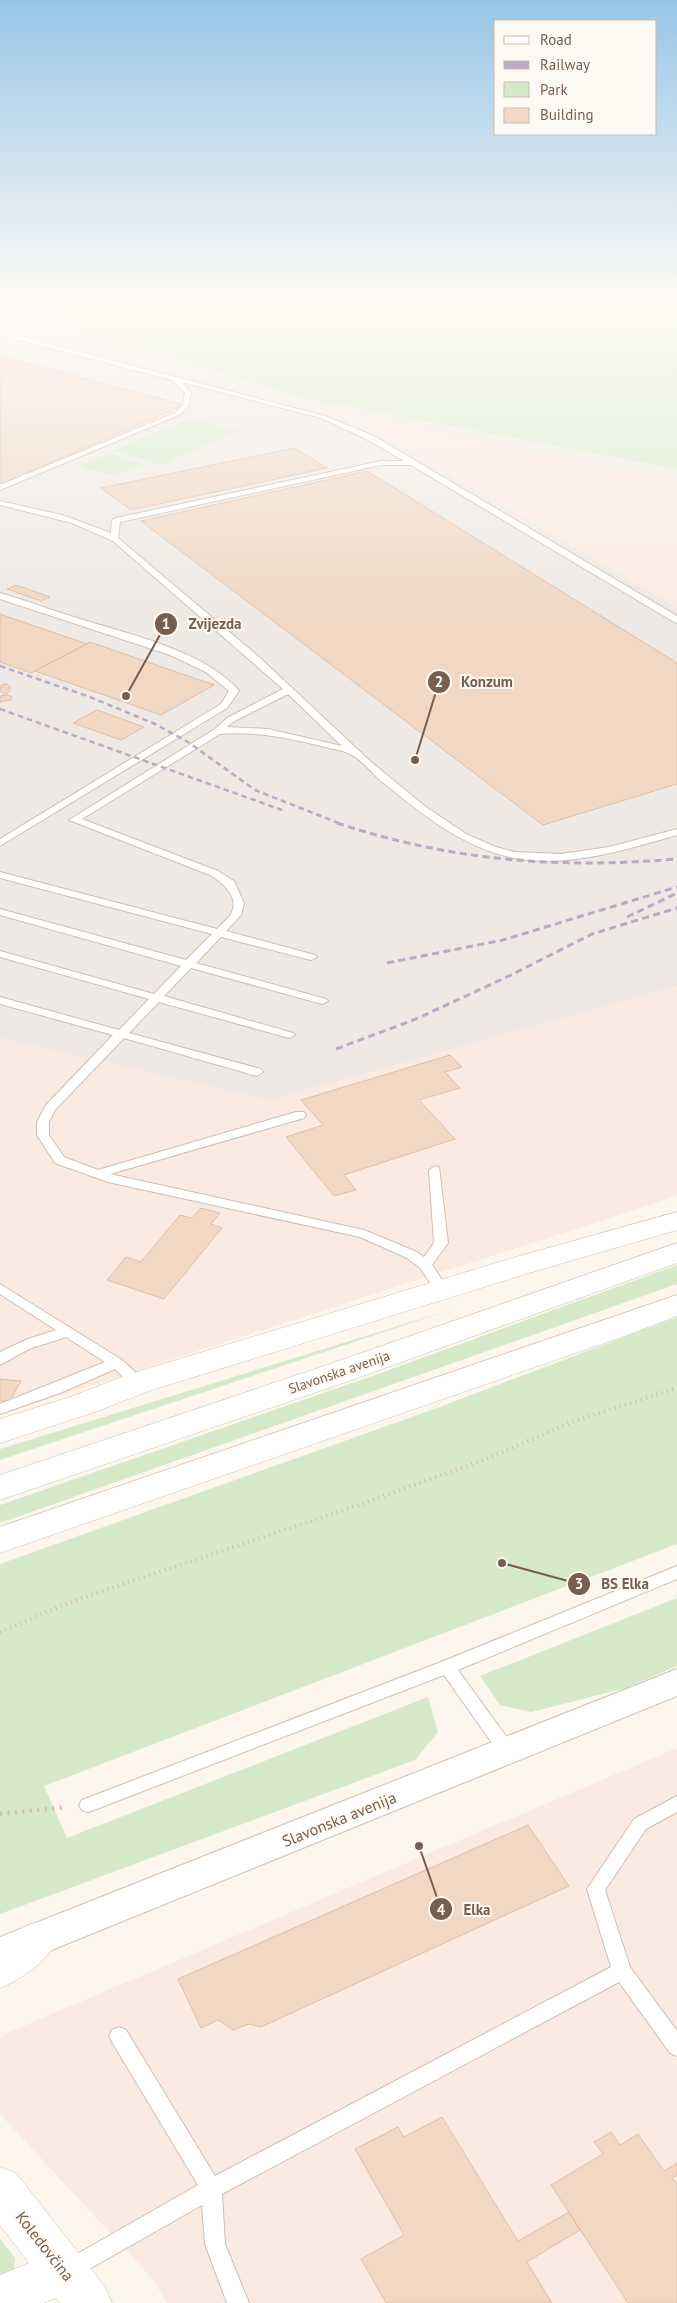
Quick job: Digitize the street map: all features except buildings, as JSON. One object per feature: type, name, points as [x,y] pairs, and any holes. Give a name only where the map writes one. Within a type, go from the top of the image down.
[{"type":"main road","points":[[0,1431],[84,1404],[128,1373],[442,1290],[677,1221]]},
{"type":"main road","name":"Slavonska avenija","points":[[0,1488],[347,1370],[677,1253]]},
{"type":"main road","points":[[0,1540],[619,1327],[677,1305]]},
{"type":"main road","points":[[0,1969],[37,1940]]},
{"type":"main road","name":"Koledovčina","points":[[0,2189],[77,2287]]},
{"type":"main road","points":[[0,2298],[77,2287]]},
{"type":"street","name":"Slavonska avenija","points":[[0,1954],[677,1682]]},
{"type":"lane","points":[[0,488],[177,414],[186,404]]},
{"type":"lane","points":[[277,404],[324,417],[372,438],[410,463],[677,620]]},
{"type":"lane","points":[[114,539],[116,520],[381,463],[410,463]]},
{"type":"lane","points":[[0,503],[84,525],[114,539],[143,566],[256,660],[351,751],[444,827],[493,850],[528,856],[566,856],[632,846],[677,832]]},
{"type":"lane","points":[[0,596],[176,654],[216,675],[234,691],[224,706],[0,843]]},
{"type":"lane","points":[[288,690],[230,720],[218,731],[74,820],[214,873],[230,883],[239,903],[236,915],[50,1108],[43,1122],[43,1135],[59,1160],[97,1174],[364,1234],[412,1255],[426,1265],[442,1290]]},
{"type":"lane","points":[[218,731],[235,729],[268,732],[351,751]]},
{"type":"lane","points":[[0,875],[311,957]]},
{"type":"lane","points":[[0,912],[322,1001]]},
{"type":"lane","points":[[0,954],[289,1035]]},
{"type":"lane","points":[[0,1000],[257,1072]]},
{"type":"lane","points":[[97,1174],[300,1115]]},
{"type":"lane","points":[[426,1265],[441,1244],[435,1170]]},
{"type":"lane","points":[[0,1288],[128,1373]]},
{"type":"lane","points":[[0,1360],[6,1355],[35,1341],[68,1332]]},
{"type":"lane","points":[[0,1409],[55,1389],[128,1373]]},
{"type":"lane","points":[[88,1805],[447,1668],[677,1572]]},
{"type":"lane","points":[[447,1668],[507,1751]]},
{"type":"lane","points":[[677,1803],[640,1824],[596,1889],[622,1972],[677,2048]]},
{"type":"lane","points":[[77,2287],[211,2189],[622,1972]]},
{"type":"lane","points":[[119,2036],[211,2189],[215,2244],[238,2303]]},
{"type":"path","points":[[0,1632],[73,1601],[350,1508],[486,1459],[572,1422],[677,1388]]},
{"type":"path","points":[[0,1814],[88,1805]]},
{"type":"shaded area","points":[[0,404],[298,404],[360,424],[421,457],[677,608],[677,986],[270,1100],[0,1038]]},
{"type":"shaded area","points":[[298,404],[677,482],[677,608],[421,457],[360,424]]},
{"type":"shaded area","points":[[299,404],[677,404],[677,482]]},
{"type":"shaded area","points":[[677,986],[677,1196],[0,1415],[0,1038],[270,1100]]},
{"type":"shaded area","points":[[677,1748],[677,2303],[167,2303],[152,2278],[0,2114],[0,2039],[5,2034]]},
{"type":"green space","points":[[338,404],[677,404],[677,469]]},
{"type":"green space","points":[[190,418],[238,431],[162,465],[113,451]]},
{"type":"green space","points":[[109,454],[143,464],[113,476],[79,466]]},
{"type":"green space","points":[[677,1265],[677,1284],[0,1523],[0,1505],[378,1374]]},
{"type":"green space","points":[[450,1310],[0,1460],[0,1449]]},
{"type":"green space","points":[[677,1317],[677,1544],[44,1786],[67,1838],[428,1697],[438,1732],[415,1760],[0,1914],[0,1564],[437,1408]]},
{"type":"green space","points":[[677,1598],[677,1666],[626,1688],[531,1712],[500,1705],[480,1676]]},
{"type":"green space","points":[[0,2239],[15,2258],[14,2269],[0,2277]]},
{"type":"railway","points":[[0,666],[90,697],[155,724],[188,742],[255,790],[341,824]]},
{"type":"railway","points":[[0,709],[282,810]]},
{"type":"railway","points":[[337,823],[422,846],[463,854],[505,859],[589,863],[677,859]]},
{"type":"railway","points":[[387,963],[503,940],[677,887]]},
{"type":"railway","points":[[627,917],[677,893]]},
{"type":"railway","points":[[336,1049],[416,1019],[509,976],[592,934],[677,908]]},
{"type":"place","name":"Zvijezda","points":[[126,696]]},
{"type":"place","name":"Konzum","points":[[415,760]]},
{"type":"place","name":"BS Elka","points":[[502,1563]]},
{"type":"place","name":"Elka","points":[[419,1846]]}]
